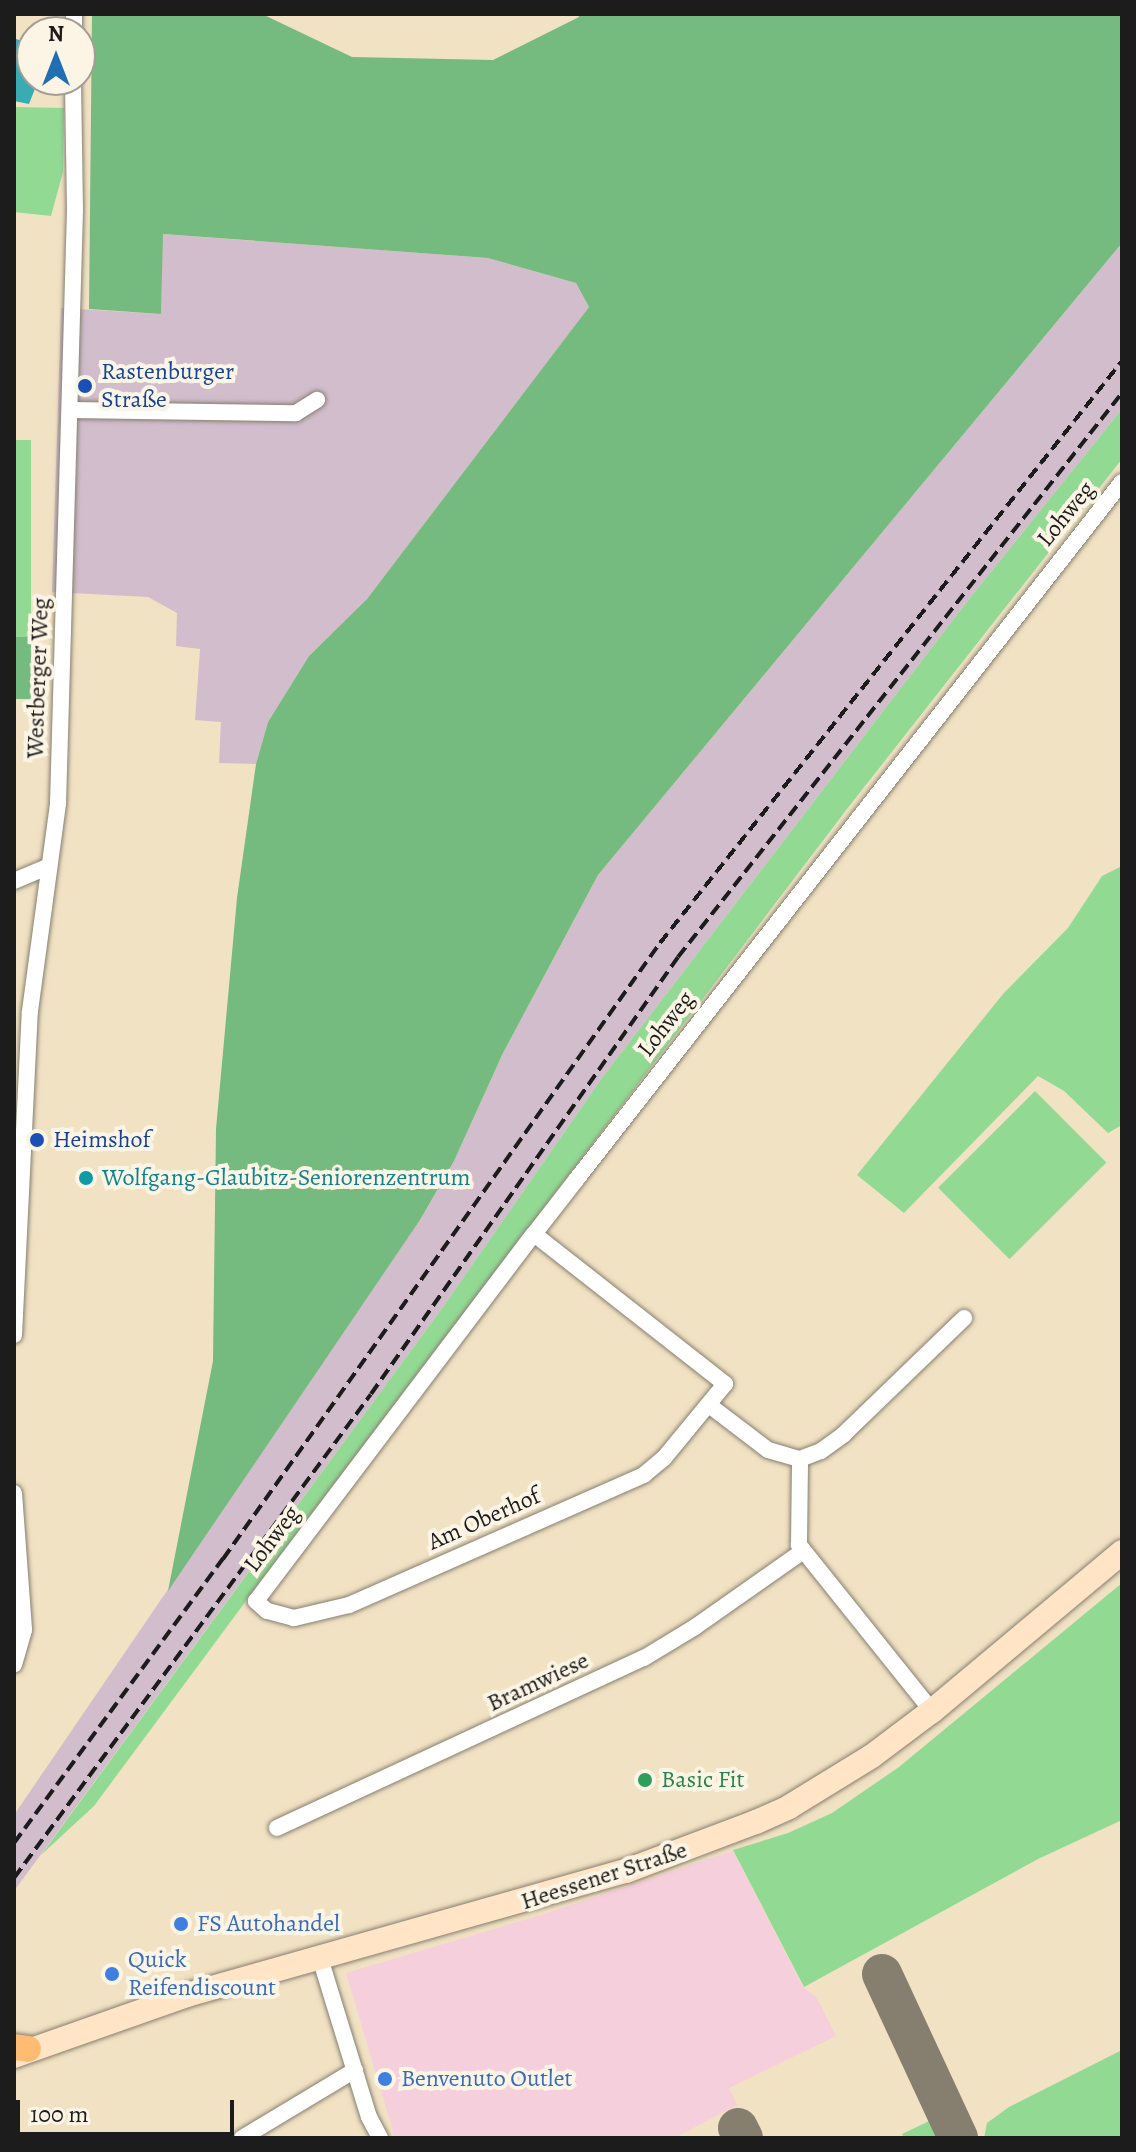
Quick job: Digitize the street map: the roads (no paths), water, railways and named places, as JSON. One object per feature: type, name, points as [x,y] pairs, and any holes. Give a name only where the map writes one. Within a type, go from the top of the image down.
[{"type":"main road","name":"Heessener Straße","points":[[19,2051],[187,1995],[599,1879],[720,1837],[789,1807],[836,1780],[932,1711],[1122,1552]]},
{"type":"street","name":"Westberger Weg","points":[[14,1335],[30,1011],[47,867],[58,804],[70,410],[73,96]]},
{"type":"street","points":[[70,410],[296,413],[317,400]]},
{"type":"street","name":"Lohweg","points":[[256,1601],[534,1234],[1122,482]]},
{"type":"street","points":[[14,881],[47,867]]},
{"type":"street","points":[[534,1234],[725,1384],[709,1405],[768,1450],[800,1459],[821,1451],[844,1434],[964,1318]]},
{"type":"street","name":"Am Oberhof","points":[[256,1601],[275,1615],[294,1618],[349,1605],[644,1475],[664,1458],[709,1405]]},
{"type":"street","points":[[800,1459],[799,1538],[803,1551],[932,1711]]},
{"type":"street","points":[[14,1493],[24,1630],[14,1665]]},
{"type":"street","name":"Bramwiese","points":[[277,1828],[644,1658],[695,1627],[803,1551]]},
{"type":"street","points":[[320,1958],[380,2138]]},
{"type":"street","points":[[242,2138],[355,2070]]},
{"type":"water","points":[[14,38],[16,96],[32,96],[29,104],[14,101]]},
{"type":"railway","points":[[14,1843],[223,1559],[660,943],[1122,361]]},
{"type":"railway","points":[[14,1878],[371,1394],[678,957],[1122,393]]},
{"type":"place","name":"Rastenburger Straße","points":[[85,386]]},
{"type":"place","name":"Heimshof","points":[[37,1140]]},
{"type":"place","name":"Wolfgang-Glaubitz-Seniorenzentrum","points":[[86,1178]]},
{"type":"place","name":"Basic Fit","points":[[645,1780]]},
{"type":"place","name":"FS Autohandel","points":[[181,1924]]},
{"type":"place","name":"Quick Reifendiscount","points":[[112,1974]]},
{"type":"place","name":"Benvenuto Outlet","points":[[385,2079]]}]
